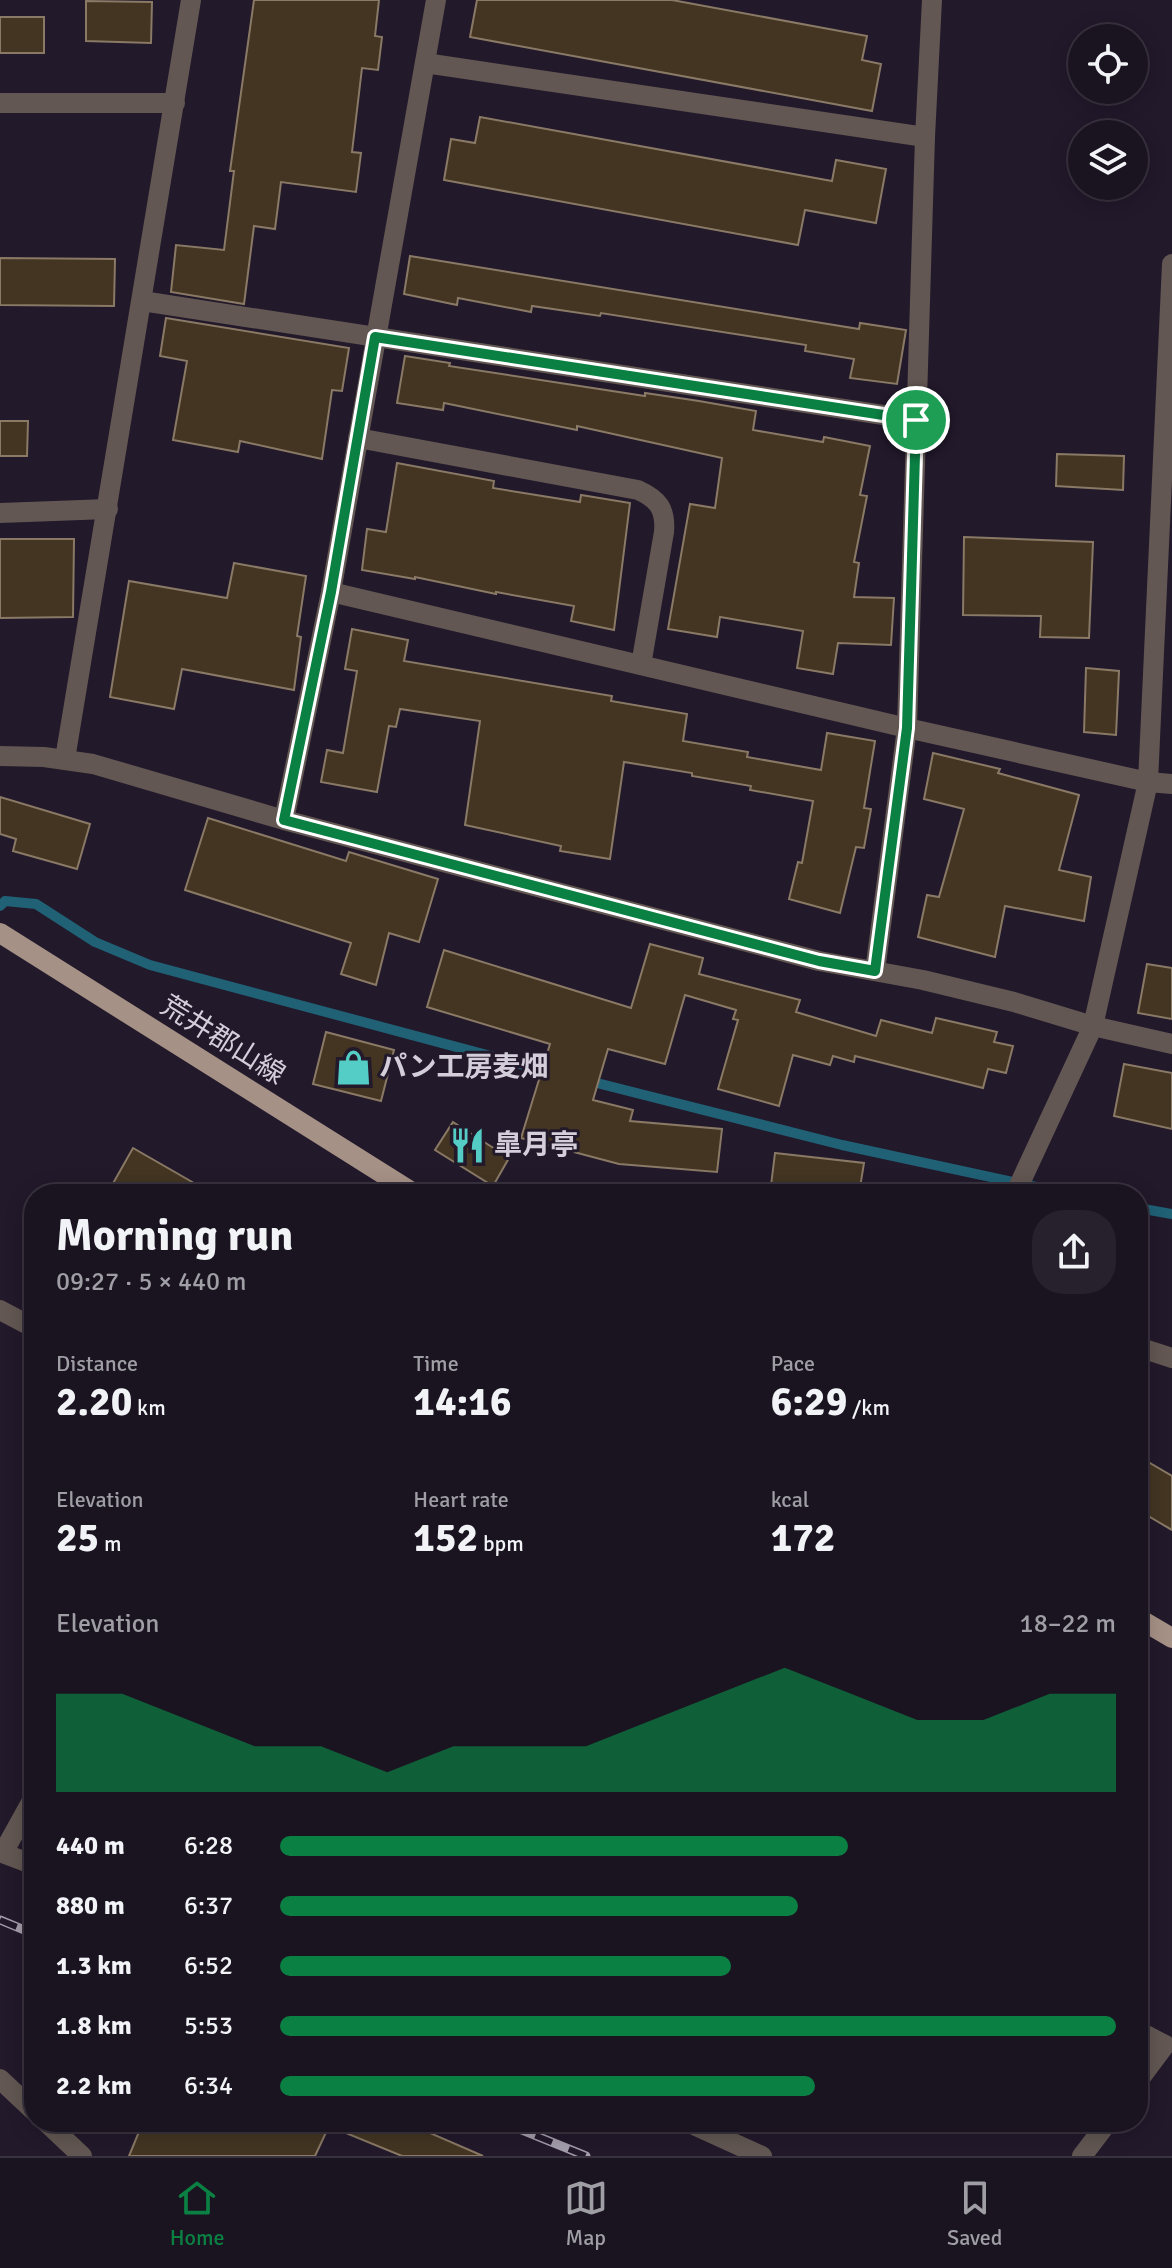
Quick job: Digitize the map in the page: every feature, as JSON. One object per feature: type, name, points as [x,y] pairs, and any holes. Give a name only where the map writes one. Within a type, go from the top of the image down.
[{"type":"main road","name":"荒井郡山線","points":[[0,933],[399,1184]]},
{"type":"main road","points":[[1148,1624],[1172,1638]]},
{"type":"street","points":[[65,759],[191,0]]},
{"type":"street","points":[[284,820],[331,592],[436,0]]},
{"type":"street","points":[[875,971],[907,728],[932,0]]},
{"type":"street","points":[[425,63],[925,137]]},
{"type":"street","points":[[0,103],[175,103]]},
{"type":"street","points":[[1020,1184],[1093,1026],[1148,782],[1172,264]]},
{"type":"street","points":[[142,301],[916,420]]},
{"type":"street","points":[[358,438],[638,490],[654,498],[662,508],[664,532],[641,665]]},
{"type":"street","points":[[0,513],[108,509]]},
{"type":"street","points":[[331,592],[907,728],[1148,782],[1172,784]]},
{"type":"street","points":[[0,756],[65,759],[93,764],[284,820],[819,961],[1014,1002],[1093,1026],[1172,1044]]},
{"type":"street","points":[[0,1310],[24,1323]]},
{"type":"street","points":[[1148,1350],[1172,1358]]},
{"type":"street","points":[[24,1814],[2,1853],[24,1861]]},
{"type":"street","points":[[1148,2036],[1165,2045],[1148,2068]]},
{"type":"street","points":[[0,2079],[24,2102]]},
{"type":"street","points":[[57,2132],[82,2156]]},
{"type":"street","points":[[709,2132],[762,2156]]},
{"type":"street","points":[[1082,2156],[1100,2132]]},
{"type":"building","points":[[254,0],[379,0],[375,36],[382,37],[378,70],[362,68],[352,152],[361,153],[356,192],[281,182],[275,229],[254,226],[244,304],[171,292],[176,245],[224,250],[234,171],[230,171]]},
{"type":"building","points":[[477,0],[672,0],[867,36],[862,60],[881,64],[872,111],[470,37]]},
{"type":"building","points":[[86,1],[152,2],[151,43],[86,41]]},
{"type":"building","points":[[0,17],[44,17],[44,53],[0,53]]},
{"type":"building","points":[[480,117],[832,181],[836,160],[886,169],[876,223],[805,210],[798,245],[444,180],[451,139],[475,143]]},
{"type":"building","points":[[410,256],[859,329],[860,323],[906,330],[897,384],[850,378],[854,359],[805,351],[806,345],[601,313],[600,316],[532,306],[531,312],[458,298],[457,305],[404,294]]},
{"type":"building","points":[[0,258],[115,259],[114,306],[0,305]]},
{"type":"building","points":[[166,318],[349,348],[342,391],[332,390],[322,459],[240,441],[238,452],[173,440],[187,361],[160,356]]},
{"type":"building","points":[[405,356],[450,363],[449,366],[756,411],[753,430],[823,442],[824,437],[870,446],[860,495],[867,496],[854,562],[859,563],[854,597],[894,598],[891,645],[838,643],[833,674],[797,668],[803,631],[720,617],[717,637],[668,629],[690,504],[715,508],[722,458],[577,426],[577,430],[444,403],[443,410],[397,403]]},
{"type":"building","points":[[0,421],[28,421],[27,456],[0,456]]},
{"type":"building","points":[[1057,454],[1124,456],[1123,490],[1056,486]]},
{"type":"building","points":[[397,463],[494,481],[493,488],[580,502],[581,495],[630,503],[614,630],[571,621],[574,606],[362,570],[367,529],[386,532]]},
{"type":"building","points":[[964,537],[1093,542],[1089,638],[1040,637],[1041,616],[963,615]]},
{"type":"building","points":[[0,539],[74,539],[73,617],[0,618]]},
{"type":"building","points":[[234,563],[306,576],[297,636],[301,637],[294,690],[182,669],[174,709],[110,697],[129,581],[227,598]]},
{"type":"building","points":[[352,629],[408,640],[404,661],[612,696],[611,701],[687,714],[683,741],[748,752],[747,757],[821,770],[827,733],[875,741],[864,808],[871,809],[864,848],[856,847],[840,913],[789,899],[798,862],[802,863],[813,801],[750,790],[751,786],[692,776],[692,773],[624,762],[610,859],[560,851],[561,846],[465,825],[480,721],[400,709],[396,727],[389,726],[377,792],[321,782],[327,750],[343,753],[357,671],[345,669]]},
{"type":"building","points":[[1086,668],[1119,671],[1116,735],[1084,732]]},
{"type":"building","points":[[933,753],[1000,769],[998,773],[1079,795],[1059,870],[1091,877],[1084,921],[1005,906],[995,957],[918,937],[927,895],[939,897],[964,809],[924,799]]},
{"type":"building","points":[[0,797],[90,824],[77,869],[13,851],[16,839],[0,834]]},
{"type":"building","points":[[208,818],[346,861],[349,852],[438,879],[419,942],[389,933],[376,985],[341,974],[351,943],[185,890]]},
{"type":"building","points":[[650,944],[703,958],[699,974],[800,1000],[796,1012],[876,1036],[881,1020],[932,1033],[936,1018],[997,1032],[994,1042],[1013,1046],[1006,1073],[988,1069],[983,1088],[855,1056],[854,1062],[833,1056],[830,1065],[793,1055],[779,1106],[718,1089],[738,1020],[733,1019],[736,1010],[685,995],[665,1064],[608,1049],[593,1100],[633,1110],[630,1121],[722,1129],[717,1172],[619,1164],[521,1138],[550,1044],[427,1007],[444,950],[631,1008]]},
{"type":"building","points":[[1147,964],[1172,968],[1172,1019],[1138,1013]]},
{"type":"building","name":"パン工房麦畑","points":[[326,1032],[394,1050],[381,1101],[313,1084]]},
{"type":"building","points":[[1124,1064],[1172,1073],[1172,1129],[1114,1116]]},
{"type":"building","points":[[453,1122],[509,1158],[494,1184],[490,1184],[435,1150]]},
{"type":"building","points":[[133,1148],[196,1184],[113,1184]]},
{"type":"building","points":[[775,1153],[864,1163],[861,1184],[771,1184]]},
{"type":"building","points":[[1148,1462],[1172,1476],[1172,1530],[1148,1516]]},
{"type":"building","points":[[139,2132],[326,2132],[315,2156],[129,2156]]},
{"type":"building","points":[[344,2132],[428,2132],[483,2156],[402,2156]]},
{"type":"waterway","points":[[0,906],[5,901],[36,904],[95,942],[150,965],[554,1073]]},
{"type":"waterway","points":[[585,1080],[842,1145],[1023,1184]]},
{"type":"waterway","points":[[1148,1210],[1172,1214]]},
{"type":"railway","points":[[0,1920],[24,1930]]},
{"type":"railway","points":[[527,2132],[586,2156]]},
{"type":"place","name":"パン工房麦畑","points":[[353,1067]]},
{"type":"place","name":"皐月亭","points":[[468,1145]]},
{"type":"route","points":[[375,337],[916,420],[907,728],[875,971],[819,961],[284,820],[331,592],[375,337]]}]
